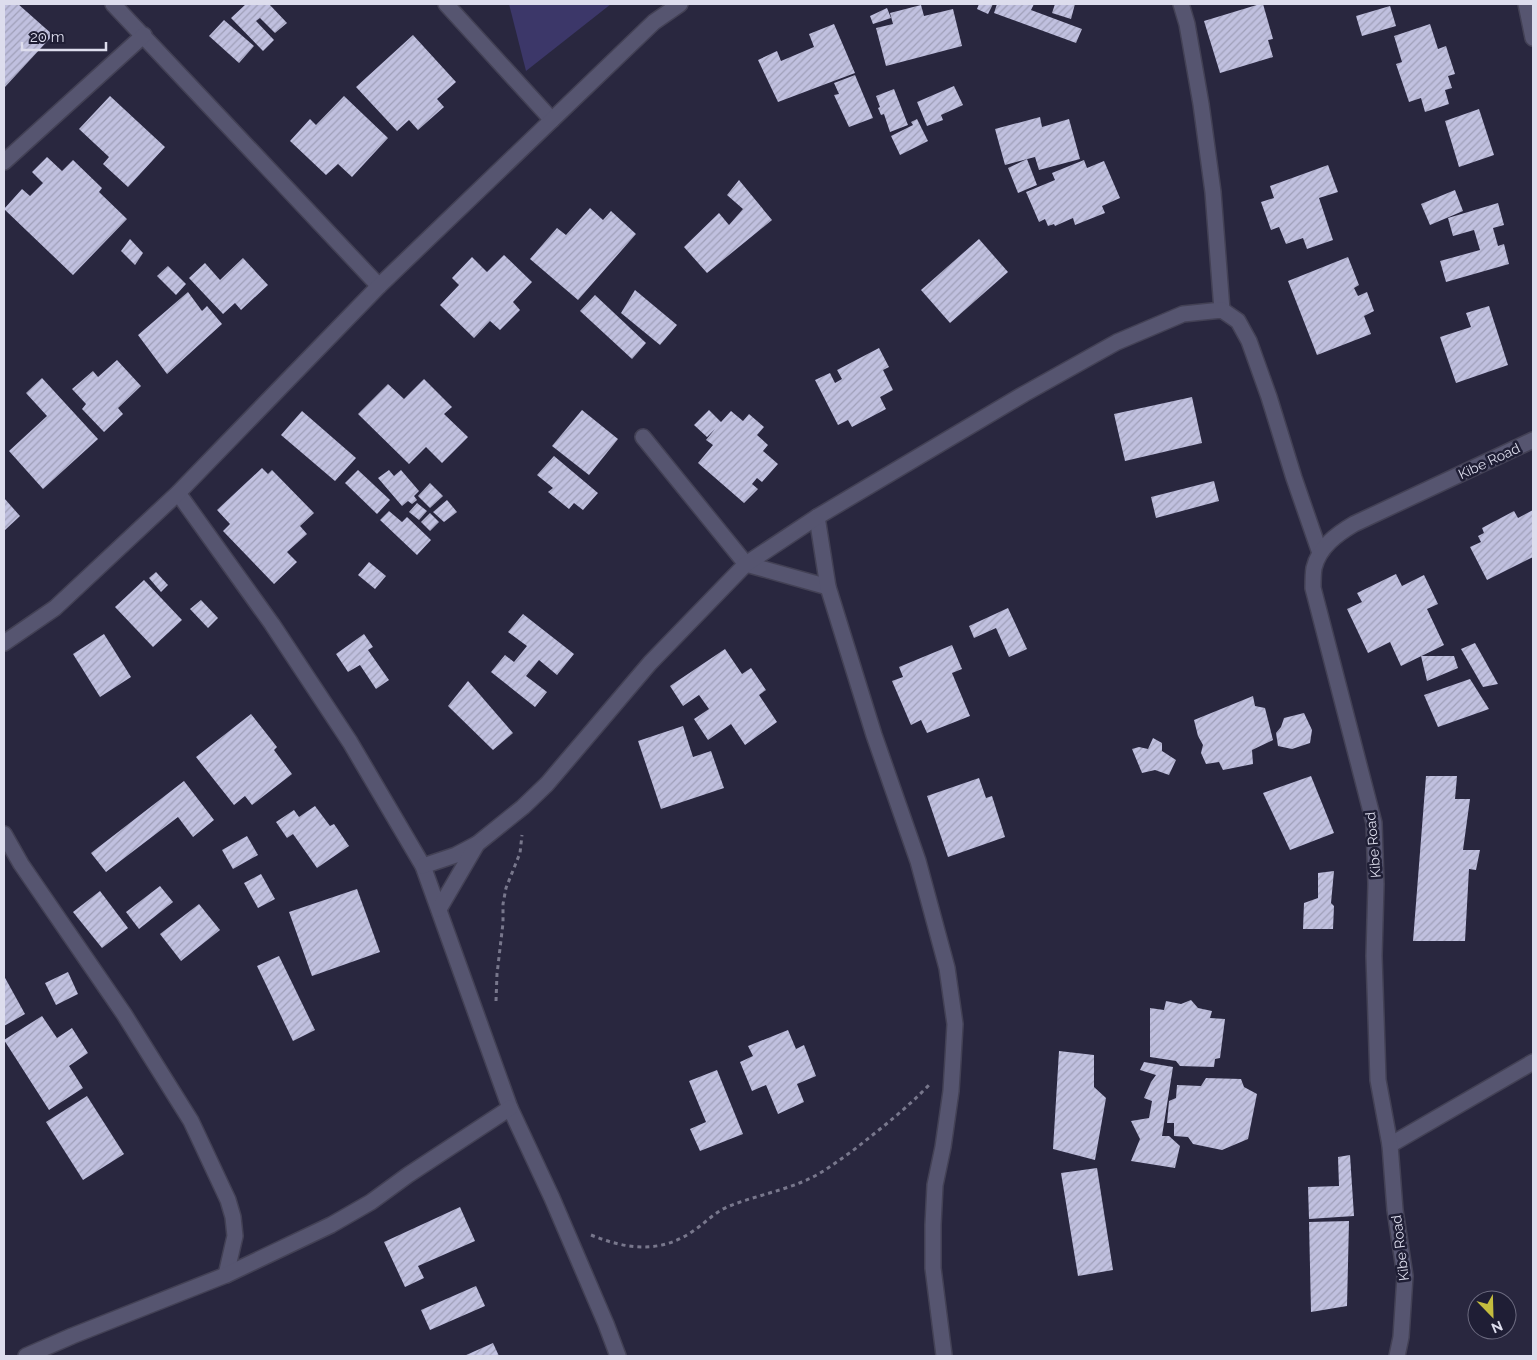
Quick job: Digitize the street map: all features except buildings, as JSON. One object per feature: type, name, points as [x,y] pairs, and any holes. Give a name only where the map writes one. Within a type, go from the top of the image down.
[{"type":"street","points":[[113,4],[379,286]]},
{"type":"street","points":[[446,4],[552,120]]},
{"type":"street","points":[[4,643],[55,608],[178,493],[379,286],[654,22],[680,4]]},
{"type":"street","points":[[1181,4],[1187,24],[1201,104],[1213,192],[1222,310]]},
{"type":"street","points":[[1526,4],[1533,38]]},
{"type":"street","points":[[4,162],[144,35]]},
{"type":"street","points":[[423,866],[456,855],[477,844],[501,826],[548,784],[650,662],[746,564],[817,517],[1024,394],[1117,342],[1183,314],[1222,310],[1238,321],[1250,341],[1320,553]]},
{"type":"street","points":[[643,437],[746,564],[828,587]]},
{"type":"street","name":"Kibe Road","points":[[1397,1356],[1402,1337],[1405,1276],[1395,1210],[1390,1145],[1377,1071],[1374,956],[1376,884],[1374,824],[1313,588],[1314,567],[1320,553],[1335,536],[1354,524],[1533,440]]},
{"type":"street","points":[[178,493],[272,624],[350,742],[423,866],[510,1108],[562,1222],[618,1356]]},
{"type":"street","points":[[817,517],[828,587],[930,905],[947,968],[955,1024],[943,1147],[935,1185],[933,1225],[934,1268],[944,1355]]},
{"type":"street","points":[[4,834],[21,864],[124,1014],[191,1121],[228,1200],[233,1217],[235,1236],[226,1275]]},
{"type":"street","points":[[439,909],[477,844]]},
{"type":"street","points":[[1390,1145],[1533,1062]]},
{"type":"street","points":[[26,1356],[226,1275],[331,1225],[371,1202],[408,1175],[510,1108]]},
{"type":"path","points":[[496,1001],[506,888],[520,853],[523,807]]},
{"type":"path","points":[[562,1222],[606,1240],[631,1247],[654,1247],[673,1243],[698,1228],[707,1219],[721,1210],[744,1200],[802,1182],[828,1168],[887,1125],[908,1107],[953,1059]]},
{"type":"shaded area","points":[[509,4],[611,4],[526,71]]}]
